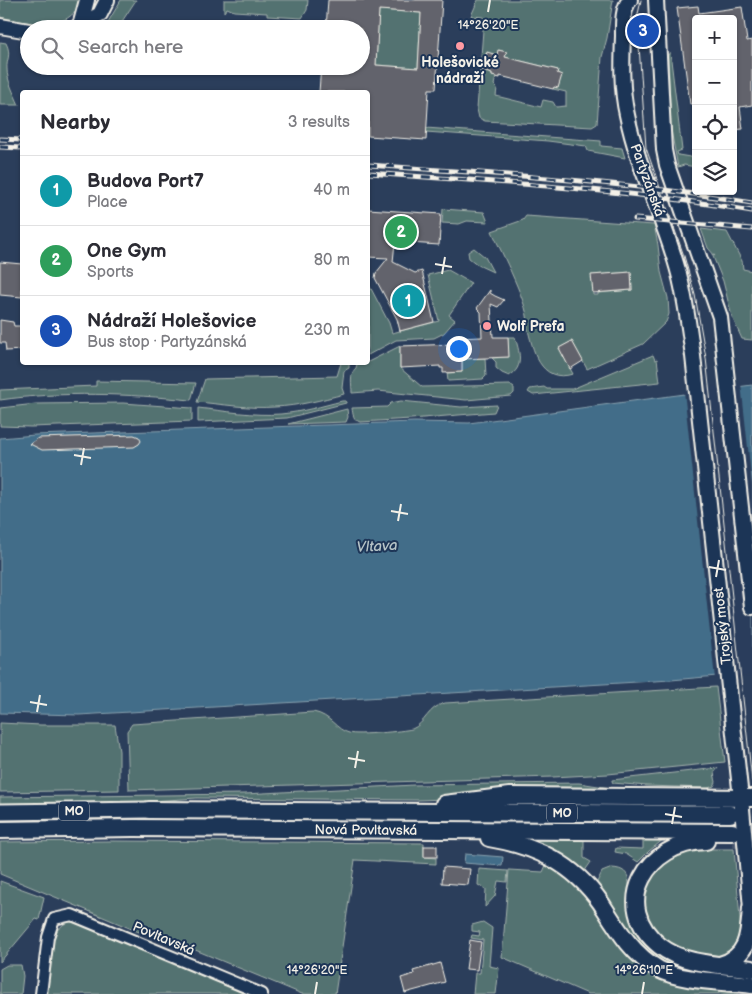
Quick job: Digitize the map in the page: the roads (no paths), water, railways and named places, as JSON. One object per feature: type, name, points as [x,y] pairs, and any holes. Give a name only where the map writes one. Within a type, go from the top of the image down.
[{"type":"highway","points":[[394,812],[510,796],[746,798]]},
{"type":"highway","name":"Nová Povltavská","points":[[149,810],[730,814]]},
{"type":"highway","name":"Nová Povltavská","points":[[0,830],[133,828],[444,830],[733,836],[684,842],[673,847],[654,859],[643,874],[637,894],[640,918],[648,934],[661,946],[684,959],[720,965]]},
{"type":"highway","points":[[444,830],[518,844],[555,860],[578,876],[589,888],[633,949],[650,964],[661,970],[682,977],[752,985]]},
{"type":"highway","points":[[720,965],[733,960],[744,948],[752,915]]},
{"type":"highway","points":[[720,965],[752,969]]},
{"type":"main road","points":[[80,20],[87,0]]},
{"type":"main road","points":[[84,20],[90,14],[96,0]]},
{"type":"main road","points":[[90,20],[100,14],[107,0]]},
{"type":"main road","name":"Partyzánská","points":[[656,0],[664,150],[667,165],[720,317],[752,606]]},
{"type":"main road","name":"Partyzánská","points":[[628,1],[623,19],[622,70],[626,114],[634,143],[669,240],[679,274],[693,359]]},
{"type":"main road","points":[[0,26],[20,29]]},
{"type":"main road","name":"Trojský most","points":[[693,359],[738,774],[746,798],[752,915]]},
{"type":"main road","name":"Nová Povltavská","points":[[0,812],[149,810]]},
{"type":"street","name":"Povltavská","points":[[41,994],[48,937],[54,919],[72,915],[262,994]]},
{"type":"water","name":"Vltava","points":[[752,385],[752,673],[671,680],[79,715],[0,713],[0,438],[35,435],[414,422],[469,423]]},
{"type":"water","points":[[465,854],[503,857],[502,866],[464,863]]},
{"type":"tunnel","points":[[733,840],[752,839]]},
{"type":"tram line","points":[[641,0],[637,19],[646,148],[684,256],[695,295],[706,358],[752,781]]},
{"type":"railway","points":[[0,139],[20,140]]},
{"type":"railway","points":[[0,147],[20,148]]},
{"type":"railway","points":[[370,165],[608,184],[704,195],[752,203]]},
{"type":"railway","points":[[370,173],[608,192],[704,203],[752,211]]},
{"type":"railway","points":[[635,219],[752,229]]},
{"type":"place","name":"Nádraží Holešovice","points":[[643,31]]},
{"type":"place","name":"Holešovické nádraží","points":[[460,46]]},
{"type":"place","name":"One Gym","points":[[401,232]]},
{"type":"place","name":"Budova Port7","points":[[408,301]]},
{"type":"place","name":"Wolf Prefa","points":[[487,326]]}]
